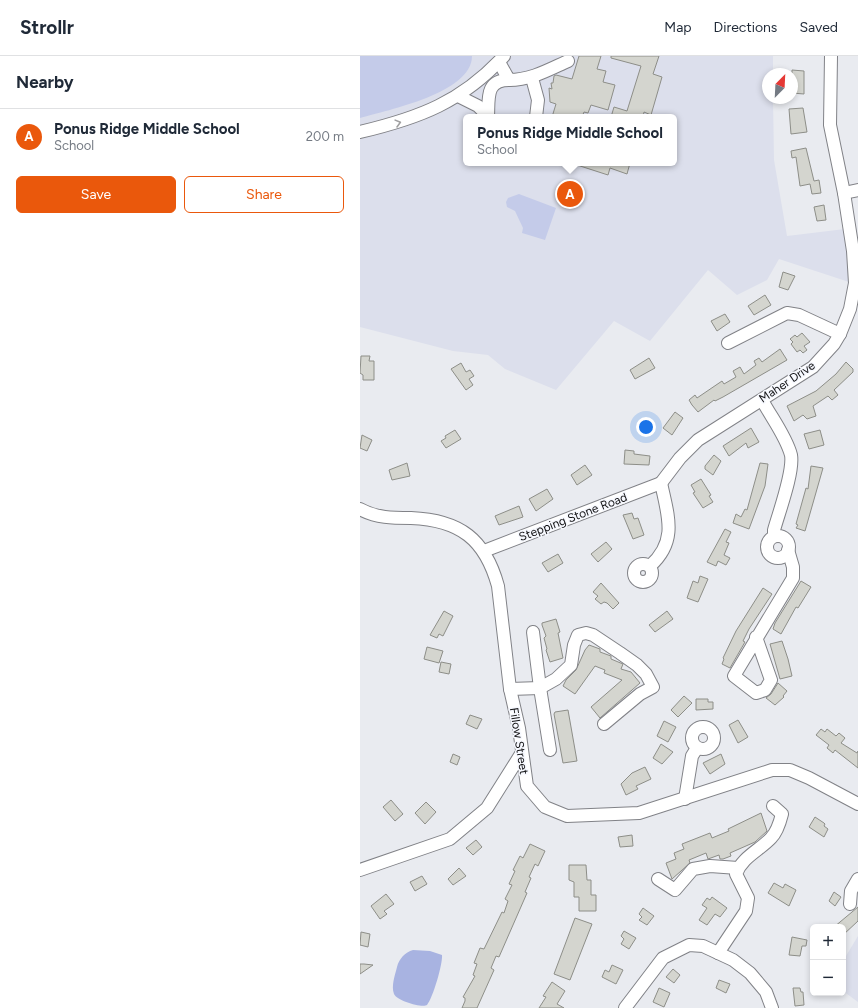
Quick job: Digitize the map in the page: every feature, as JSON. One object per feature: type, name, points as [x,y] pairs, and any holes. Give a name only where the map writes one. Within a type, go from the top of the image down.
[{"type":"street","name":"Maher Drive","points":[[661,483],[680,458],[698,440],[813,367],[834,344],[840,334],[850,309],[855,283],[853,251],[844,193],[830,126],[831,56]]},
{"type":"street","points":[[360,132],[406,120],[425,113],[458,96],[471,87],[501,59],[509,80]]},
{"type":"street","points":[[488,114],[490,92],[494,84],[501,80],[532,78],[568,61]]},
{"type":"street","points":[[532,78],[538,100],[536,114]]},
{"type":"street","points":[[458,96],[478,106],[486,114]]},
{"type":"street","points":[[844,193],[858,190]]},
{"type":"street","points":[[728,343],[787,313],[798,315],[840,334]]},
{"type":"street","points":[[762,400],[786,442],[791,455],[791,468],[774,530],[774,536],[766,544],[770,555],[780,558],[788,550]]},
{"type":"street","points":[[650,566],[660,557],[668,542],[669,523],[661,483]]},
{"type":"street","name":"Stepping Stone Road","points":[[484,551],[661,483]]},
{"type":"street","name":"Fillow Street","points":[[360,509],[382,517],[430,520],[449,524],[468,534],[484,551],[494,572],[498,586],[510,689],[518,728],[526,786],[545,807],[566,816],[639,813],[685,799],[740,779],[772,770],[790,770],[809,778],[858,804]]},
{"type":"street","points":[[756,637],[793,578],[793,567],[787,541],[784,537],[774,536]]},
{"type":"street","points":[[533,632],[550,750]]},
{"type":"street","points":[[510,689],[540,688],[556,679],[571,665],[574,645],[578,635],[586,633],[599,638],[638,665],[646,674],[653,687],[640,694],[604,724]]},
{"type":"street","points":[[685,799],[692,756],[697,748]]},
{"type":"street","points":[[360,870],[450,839],[487,808],[521,754]]},
{"type":"street","points":[[718,953],[746,911],[748,898],[736,874],[738,868],[752,853],[772,837],[782,814],[774,806]]},
{"type":"street","points":[[658,879],[675,890],[693,869],[710,866],[738,868]]},
{"type":"street","points":[[850,904],[850,897],[858,879]]},
{"type":"street","points":[[625,1008],[663,958],[675,950],[689,944],[703,946],[733,960],[750,973],[766,992],[772,1008]]},
{"type":"shaded area","points":[[360,56],[773,56],[773,68],[762,68],[762,104],[773,104],[774,160],[787,236],[845,229],[848,243],[849,282],[779,259],[767,280],[737,295],[708,270],[650,341],[614,321],[556,390],[505,369],[488,355],[453,351],[360,327]]},
{"type":"shaded area","points":[[360,56],[472,56],[468,69],[458,80],[444,90],[408,105],[360,118]]},
{"type":"shaded area","points":[[519,194],[556,208],[545,240],[522,233],[523,228],[515,211],[507,207],[506,202],[508,198]]},
{"type":"shaded area","points":[[858,936],[858,1002],[846,993],[846,956]]},
{"type":"shaded area","points":[[413,950],[430,951],[442,955],[435,988],[427,1005],[424,1006],[415,1005],[404,1001],[396,997],[393,991],[399,961],[405,954]]},
{"type":"building","points":[[579,56],[601,56],[597,69],[606,71],[603,82],[615,85],[608,110],[591,105],[588,113],[553,114],[556,104],[550,102],[549,88],[552,89],[551,83],[553,83],[554,76],[556,75],[572,79]]},
{"type":"building","points":[[611,56],[659,56],[653,74],[662,77],[651,114],[644,112],[644,114],[612,114],[614,107],[627,111],[641,66],[611,58]]},
{"type":"building","points":[[798,70],[804,71],[804,94],[798,94]]},
{"type":"building","points":[[803,108],[807,132],[791,134],[789,109]]},
{"type":"building","points":[[806,148],[814,181],[819,180],[821,193],[812,194],[810,184],[800,186],[796,157],[792,158],[791,151]]},
{"type":"building","points":[[580,166],[629,166],[627,174],[610,168],[608,175]]},
{"type":"building","points":[[824,205],[826,220],[817,221],[814,207]]},
{"type":"building","points":[[783,272],[795,276],[788,290],[779,287]]},
{"type":"building","points":[[765,295],[771,305],[754,315],[748,306]]},
{"type":"building","points":[[725,314],[730,322],[717,331],[711,321]]},
{"type":"building","points":[[802,333],[810,342],[804,346],[807,350],[803,353],[800,350],[797,352],[791,344],[793,342],[790,339],[795,335],[797,337]]},
{"type":"building","points":[[780,349],[787,360],[723,397],[715,401],[714,400],[698,412],[689,400],[695,395],[697,398],[722,381],[724,384],[736,377],[733,371],[740,367],[744,374],[756,365],[754,361],[759,358],[762,362]]},
{"type":"building","points":[[361,356],[370,356],[369,361],[374,361],[374,380],[363,380],[363,375],[360,373]]},
{"type":"building","points":[[649,358],[655,368],[635,379],[630,370]]},
{"type":"building","points":[[846,362],[853,369],[853,372],[834,390],[838,395],[832,400],[828,396],[813,406],[816,416],[807,419],[803,415],[794,421],[787,406],[816,391],[836,374]]},
{"type":"building","points":[[461,363],[466,372],[470,370],[474,376],[469,379],[473,385],[466,390],[451,369]]},
{"type":"building","points":[[675,412],[683,418],[672,435],[663,428]]},
{"type":"building","points":[[751,428],[759,442],[748,448],[746,443],[729,456],[723,446]]},
{"type":"building","points":[[455,430],[461,439],[446,448],[441,441],[446,438],[445,436]]},
{"type":"building","points":[[820,430],[824,445],[809,449],[804,434]]},
{"type":"building","points":[[362,435],[372,440],[367,451],[360,448]]},
{"type":"building","points":[[625,450],[634,451],[634,454],[650,456],[649,465],[624,464]]},
{"type":"building","points":[[714,455],[721,461],[713,475],[705,469],[705,466]]},
{"type":"building","points":[[407,463],[410,476],[392,480],[389,470]]},
{"type":"building","points":[[760,463],[768,464],[765,486],[749,529],[733,523],[736,514],[741,517],[745,509],[747,510]]},
{"type":"building","points":[[585,465],[592,475],[577,485],[571,475]]},
{"type":"building","points":[[811,466],[823,468],[805,531],[796,528],[798,525],[796,524],[806,488],[808,489]]},
{"type":"building","points":[[701,479],[711,495],[709,496],[713,502],[703,508],[693,493],[695,492],[691,485]]},
{"type":"building","points":[[547,489],[553,499],[536,511],[529,499]]},
{"type":"building","points":[[519,506],[523,517],[499,525],[495,516]]},
{"type":"building","points":[[632,513],[634,519],[638,518],[644,535],[633,539],[623,515]]},
{"type":"building","points":[[725,529],[731,532],[726,542],[729,543],[724,555],[730,558],[726,565],[718,561],[716,566],[707,562]]},
{"type":"building","points":[[606,542],[612,549],[598,562],[591,554]]},
{"type":"building","points":[[558,554],[563,563],[548,572],[542,563]]},
{"type":"building","points":[[700,576],[708,579],[698,602],[687,598],[693,581],[698,583]]},
{"type":"building","points":[[801,581],[811,587],[798,608],[796,607],[781,634],[773,629],[775,623]]},
{"type":"building","points":[[601,583],[619,603],[613,609],[607,603],[604,602],[601,604],[595,599],[598,596],[593,592]]},
{"type":"building","points":[[763,588],[772,594],[749,629],[743,641],[745,642],[730,668],[722,664],[723,658],[736,631]]},
{"type":"building","points":[[444,611],[453,616],[443,636],[439,634],[437,638],[430,635]]},
{"type":"building","points":[[667,611],[673,619],[655,632],[649,625]]},
{"type":"building","points":[[556,619],[560,632],[558,633],[563,658],[550,662],[546,650],[544,638],[546,636],[542,623]]},
{"type":"building","points":[[782,641],[792,676],[780,679],[770,644]]},
{"type":"building","points":[[589,645],[600,649],[600,652],[611,656],[611,659],[623,664],[621,669],[631,672],[640,683],[600,718],[591,707],[622,680],[604,673],[605,670],[595,666],[575,694],[563,686],[566,680],[576,670],[585,650]]},
{"type":"building","points":[[427,647],[443,651],[439,663],[424,659]]},
{"type":"building","points":[[441,662],[451,664],[449,674],[439,672]]},
{"type":"building","points":[[778,683],[787,691],[783,696],[784,697],[775,705],[766,698],[771,694]]},
{"type":"building","points":[[684,696],[692,703],[678,717],[671,710]]},
{"type":"building","points":[[696,699],[708,699],[708,702],[713,702],[713,709],[696,710]]},
{"type":"building","points":[[568,710],[577,761],[563,763],[554,714],[555,712]]},
{"type":"building","points":[[470,715],[482,719],[477,729],[466,724]]},
{"type":"building","points":[[738,720],[748,737],[738,743],[729,725]]},
{"type":"building","points":[[664,721],[676,727],[668,742],[657,736]]},
{"type":"building","points":[[821,729],[825,732],[827,729],[836,736],[839,733],[845,738],[841,743],[857,753],[858,751],[858,768],[835,750],[833,753],[827,748],[829,745],[816,735]]},
{"type":"building","points":[[661,744],[673,752],[662,764],[653,758]]},
{"type":"building","points":[[453,754],[460,757],[457,765],[450,762]]},
{"type":"building","points":[[721,754],[725,764],[710,774],[703,763]]},
{"type":"building","points":[[645,767],[651,779],[636,786],[638,789],[626,795],[621,784],[632,773]]},
{"type":"building","points":[[391,800],[403,814],[395,821],[383,807]]},
{"type":"building","points":[[426,802],[436,812],[425,824],[415,813]]},
{"type":"building","points":[[761,813],[767,831],[755,842],[730,853],[731,856],[723,859],[720,859],[719,855],[708,859],[706,853],[689,860],[690,863],[672,879],[666,863],[676,859],[674,853],[684,849],[682,844],[710,833],[712,838],[729,831],[728,829]]},
{"type":"building","points":[[815,817],[824,823],[824,826],[828,829],[824,837],[809,827]]},
{"type":"building","points":[[632,835],[633,846],[620,847],[618,837]]},
{"type":"building","points":[[476,840],[482,847],[473,855],[466,848]]},
{"type":"building","points":[[530,844],[545,851],[538,866],[535,864],[529,877],[531,878],[525,892],[527,893],[499,957],[496,956],[491,968],[494,970],[477,1008],[462,1008],[465,1001],[465,998],[463,997],[475,976],[473,975],[477,964],[474,963],[480,948],[484,949],[502,912],[504,913],[508,901],[505,899],[512,885],[509,884],[515,871],[513,870],[520,856],[523,858]]},
{"type":"building","points":[[569,865],[586,865],[587,880],[591,880],[591,895],[596,895],[596,911],[579,911],[579,897],[574,897],[574,882],[569,880]]},
{"type":"building","points":[[459,868],[466,876],[453,885],[448,879]]},
{"type":"building","points":[[422,876],[427,884],[415,891],[410,882]]},
{"type":"building","points":[[774,883],[783,888],[785,884],[796,890],[789,906],[768,893]]},
{"type":"building","points":[[834,892],[841,897],[835,906],[829,901]]},
{"type":"building","points":[[386,894],[394,904],[384,911],[387,914],[380,919],[371,906]]},
{"type":"building","points":[[712,897],[727,908],[720,917],[715,914],[707,925],[699,920],[707,908],[702,905],[707,898],[710,900]]},
{"type":"building","points":[[858,907],[858,921],[846,932],[846,924],[838,924]]},
{"type":"building","points":[[643,908],[654,916],[647,925],[639,920],[642,917],[639,914]]},
{"type":"building","points":[[575,918],[592,924],[570,980],[554,974]]},
{"type":"building","points":[[624,931],[636,938],[629,949],[621,944],[624,939],[621,936]]},
{"type":"building","points":[[361,932],[370,934],[368,947],[360,945]]},
{"type":"building","points":[[792,937],[807,940],[806,946],[802,946],[800,956],[789,955]]},
{"type":"building","points":[[360,964],[364,964],[373,965],[360,974]]},
{"type":"building","points":[[612,965],[623,970],[616,984],[602,977],[605,970],[609,972]]},
{"type":"building","points":[[673,969],[680,975],[674,983],[666,977]]},
{"type":"building","points":[[719,980],[730,984],[726,993],[716,988]]},
{"type":"building","points":[[552,982],[565,991],[557,1004],[564,1008],[539,1008],[546,997],[543,996]]},
{"type":"building","points":[[659,988],[670,993],[664,1007],[653,1002]]},
{"type":"building","points":[[793,988],[800,988],[801,992],[803,992],[804,1005],[795,1006]]},
{"type":"place","name":"Ponus Ridge Middle School","points":[[570,194]]}]
